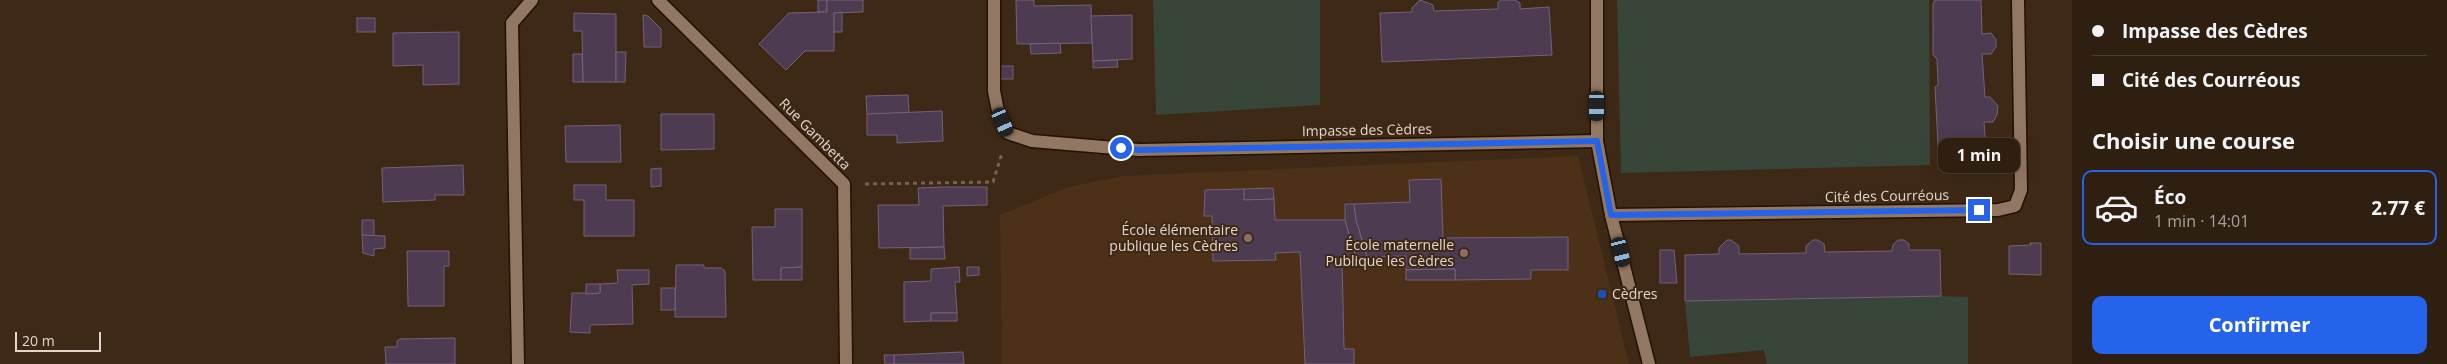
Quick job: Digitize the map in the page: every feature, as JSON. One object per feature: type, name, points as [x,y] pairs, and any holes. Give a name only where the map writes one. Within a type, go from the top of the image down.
[{"type":"street","points":[[518,364],[512,24],[532,0]]},
{"type":"street","name":"Rue Gambetta","points":[[658,0],[844,184],[846,364]]},
{"type":"street","points":[[994,0],[994,91],[998,111],[1008,133]]},
{"type":"street","points":[[1597,0],[1597,141],[1611,215],[1649,364]]},
{"type":"street","name":"Cité des Courréous","points":[[1611,215],[1998,210],[2015,206],[2021,190],[2018,0]]},
{"type":"street","name":"Impasse des Cèdres","points":[[1008,133],[1032,141],[1139,150],[1597,141]]},
{"type":"path","points":[[844,184],[993,182],[1008,133]]},
{"type":"shaded area","points":[[1578,156],[1629,364],[1002,364],[1000,215],[1068,187],[1124,176]]},
{"type":"green space","points":[[1153,0],[1320,0],[1320,105],[1156,115]]},
{"type":"green space","points":[[1617,0],[1929,0],[1930,165],[1621,173]]},
{"type":"green space","points":[[1968,297],[1968,364],[1767,364],[1764,350],[1690,357],[1685,301]]},
{"type":"building","points":[[818,0],[827,0],[827,12],[818,12]]},
{"type":"building","points":[[827,0],[863,0],[863,12],[834,13],[834,51],[805,51],[786,70],[759,44],[789,13],[827,12]]},
{"type":"building","points":[[1016,0],[1034,0],[1034,6],[1091,5],[1092,43],[1017,44]]},
{"type":"building","points":[[1420,0],[1433,5],[1434,11],[1498,9],[1498,2],[1501,0],[1515,0],[1520,3],[1520,9],[1549,7],[1552,55],[1382,62],[1380,13],[1412,12],[1412,8]]},
{"type":"building","points":[[1935,0],[1981,0],[1982,34],[1991,33],[1996,40],[1996,47],[1991,54],[1982,54],[1985,97],[1990,97],[1998,106],[1997,115],[1993,122],[1984,122],[1987,161],[1939,165],[1935,87],[1938,85],[1937,59],[1933,55],[1933,4]]},
{"type":"building","points":[[842,12],[842,32],[834,32],[834,13]]},
{"type":"building","points":[[574,13],[616,14],[616,82],[583,82],[582,31],[574,31]]},
{"type":"building","points":[[643,15],[648,16],[661,29],[661,47],[644,47]]},
{"type":"building","points":[[1132,15],[1132,59],[1093,61],[1091,16]]},
{"type":"building","points":[[357,18],[375,18],[375,32],[357,32]]},
{"type":"building","points":[[459,32],[459,84],[423,85],[423,65],[393,66],[393,33]]},
{"type":"building","points":[[1060,43],[1061,53],[1031,54],[1030,44]]},
{"type":"building","points":[[616,52],[626,52],[625,82],[616,82]]},
{"type":"building","points":[[573,54],[582,54],[583,82],[573,82]]},
{"type":"building","points":[[1117,60],[1118,67],[1093,68],[1093,61]]},
{"type":"building","points":[[1001,66],[1013,66],[1013,79],[1001,79]]},
{"type":"building","points":[[908,95],[909,113],[867,114],[866,96]]},
{"type":"building","points":[[942,111],[943,141],[897,143],[897,135],[867,135],[867,114]]},
{"type":"building","points":[[661,114],[714,114],[714,149],[661,150]]},
{"type":"building","points":[[620,125],[621,162],[566,162],[565,126]]},
{"type":"building","points":[[463,165],[464,195],[435,195],[435,200],[383,202],[382,168]]},
{"type":"building","points":[[661,168],[661,186],[651,187],[651,169]]},
{"type":"building","points":[[1441,179],[1443,238],[1568,237],[1568,270],[1531,270],[1531,279],[1455,280],[1455,269],[1406,270],[1406,256],[1367,257],[1356,220],[1354,204],[1410,202],[1409,180]]},
{"type":"building","points":[[574,185],[606,185],[606,200],[634,200],[634,236],[584,236],[584,200],[574,200]]},
{"type":"building","points":[[987,187],[987,205],[943,206],[944,247],[879,248],[878,205],[919,205],[918,188]]},
{"type":"building","points":[[1273,188],[1274,199],[1244,200],[1244,189]]},
{"type":"building","points":[[1244,189],[1244,200],[1274,199],[1275,220],[1345,220],[1356,257],[1342,258],[1344,349],[1354,349],[1354,364],[1305,364],[1300,252],[1275,253],[1276,260],[1213,261],[1212,216],[1204,216],[1205,190]]},
{"type":"building","points":[[1345,204],[1354,204],[1356,220],[1367,257],[1356,257],[1345,220]]},
{"type":"building","points":[[775,209],[802,209],[802,267],[781,268],[781,280],[753,280],[752,227],[775,227]]},
{"type":"building","points":[[362,220],[374,220],[374,236],[362,235]]},
{"type":"building","points":[[362,235],[385,236],[385,248],[374,249],[374,256],[363,253]]},
{"type":"building","points":[[1727,240],[1731,240],[1739,246],[1739,254],[1806,253],[1806,246],[1813,240],[1818,240],[1824,244],[1825,252],[1892,251],[1893,245],[1898,240],[1904,240],[1909,244],[1909,250],[1940,250],[1941,296],[1685,301],[1685,255],[1719,254],[1719,248]]},
{"type":"building","points":[[2030,243],[2041,243],[2041,275],[2009,274],[2009,246],[2031,245]]},
{"type":"building","points":[[944,247],[945,259],[910,259],[910,248]]},
{"type":"building","points":[[1660,250],[1674,250],[1677,283],[1660,283]]},
{"type":"building","points":[[407,251],[449,251],[449,266],[444,266],[444,306],[408,306]]},
{"type":"building","points":[[676,265],[704,265],[704,268],[721,268],[725,271],[726,317],[675,317]]},
{"type":"building","points":[[802,267],[802,280],[781,280],[781,268]]},
{"type":"building","points":[[959,267],[960,282],[955,282],[957,313],[931,313],[931,321],[904,322],[904,282],[931,281],[931,269]]},
{"type":"building","points":[[967,267],[979,267],[979,275],[967,276]]},
{"type":"building","points":[[1455,269],[1455,280],[1406,280],[1406,270]]},
{"type":"building","points":[[617,270],[649,270],[649,284],[632,285],[633,324],[590,325],[590,333],[570,332],[572,293],[600,293],[600,284],[618,283]]},
{"type":"building","points":[[586,284],[600,284],[600,293],[586,294]]},
{"type":"building","points":[[661,288],[675,288],[675,310],[661,310]]},
{"type":"building","points":[[931,313],[957,313],[957,321],[931,321]]},
{"type":"building","points":[[455,338],[455,364],[386,364],[385,347],[397,347],[397,341],[400,339]]},
{"type":"building","points":[[963,352],[964,364],[894,364],[894,355]]},
{"type":"building","points":[[884,355],[894,355],[894,364],[885,364]]},
{"type":"place","name":"École élémentaire publique les Cèdres","points":[[1248,238]]},
{"type":"place","name":"École maternelle Publique les Cèdres","points":[[1464,253]]},
{"type":"place","name":"Cèdres","points":[[1602,294]]},
{"type":"route","points":[[1121,148],[1139,150],[1597,141],[1611,215],[1979,210]]}]
